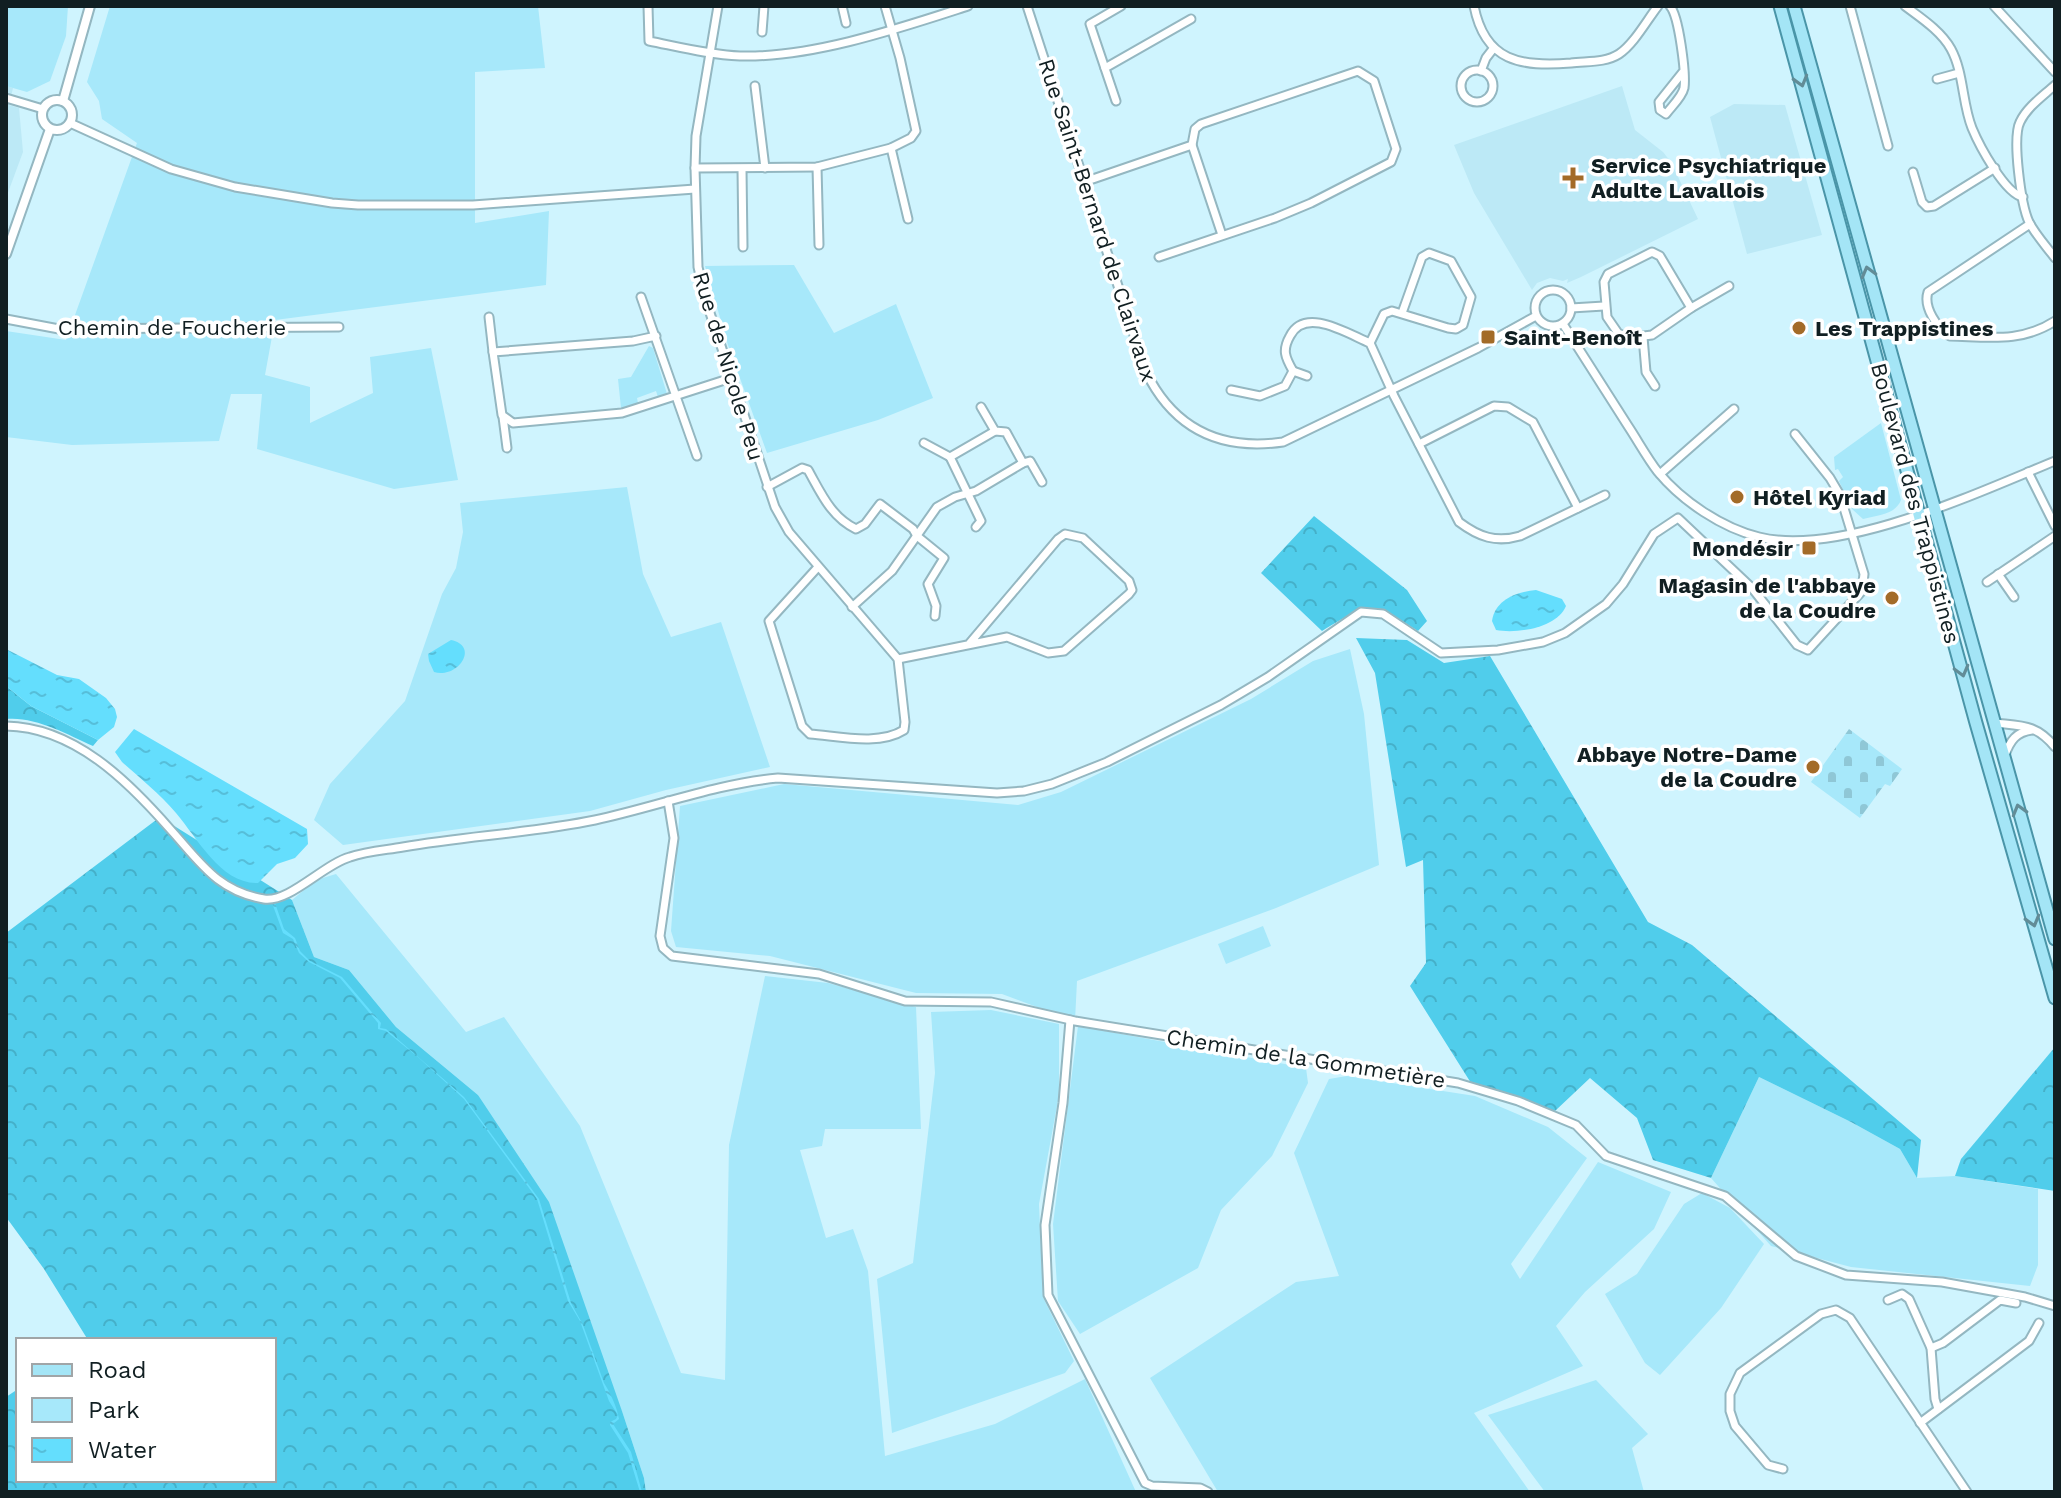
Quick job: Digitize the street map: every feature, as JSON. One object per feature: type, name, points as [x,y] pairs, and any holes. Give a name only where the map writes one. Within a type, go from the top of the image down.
[{"type":"main road","name":"Boulevard des Trappistines","points":[[1780,6],[2055,998]]},
{"type":"main road","name":"Boulevard des Trappistines","points":[[1794,6],[2055,939]]},
{"type":"street","points":[[63,101],[90,6]]},
{"type":"street","points":[[648,6],[649,41],[741,56],[783,54],[892,31],[968,6]]},
{"type":"street","name":"Rue de Nicole Peu","points":[[718,6],[701,107],[695,168],[698,267],[715,334],[767,487],[782,521],[898,659]]},
{"type":"street","points":[[762,32],[764,6]]},
{"type":"street","points":[[842,6],[846,23]]},
{"type":"street","points":[[695,168],[817,167],[891,148],[911,138],[916,131],[885,6]]},
{"type":"street","name":"Rue Saint-Bernard de Clairvaux","points":[[1027,6],[1146,372],[1155,391],[1172,412],[1199,432],[1227,443],[1258,446],[1283,442],[1536,316]]},
{"type":"street","points":[[1116,101],[1090,24],[1121,6]]},
{"type":"street","points":[[1474,6],[1478,27],[1493,49],[1515,60],[1537,65],[1605,60],[1621,53],[1658,6]]},
{"type":"street","points":[[1670,6],[1674,10],[1683,72],[1683,91],[1666,114],[1660,110],[1659,102],[1683,72]]},
{"type":"street","points":[[1850,6],[1888,146]]},
{"type":"street","points":[[1905,6],[1949,45],[1972,128],[2015,196],[2023,197]]},
{"type":"street","points":[[1994,6],[2054,68]]},
{"type":"street","points":[[1105,68],[1191,19]]},
{"type":"street","points":[[1481,71],[1493,49]]},
{"type":"street","points":[[1159,257],[1222,235],[1311,203],[1391,162],[1396,149],[1374,81],[1358,71],[1225,115],[1195,129],[1192,145],[1222,235]]},
{"type":"street","points":[[1471,71],[1481,71],[1492,82],[1491,92],[1480,102],[1470,101],[1463,94],[1463,78],[1471,71]]},
{"type":"street","points":[[1937,79],[1959,73]]},
{"type":"street","points":[[2054,254],[2030,224],[2023,197],[2018,124],[2025,113],[2055,85]]},
{"type":"street","points":[[755,86],[765,168]]},
{"type":"street","points":[[6,98],[43,109]]},
{"type":"street","points":[[63,101],[72,110],[70,123],[59,130],[50,129],[44,122],[43,109],[49,102],[63,101]]},
{"type":"street","points":[[70,123],[171,169],[235,187],[332,203],[473,205],[695,189]]},
{"type":"street","points":[[6,254],[50,129]]},
{"type":"street","points":[[1084,182],[1192,145]]},
{"type":"street","points":[[891,148],[908,219]]},
{"type":"street","points":[[817,167],[819,245]]},
{"type":"street","points":[[1913,172],[1922,202],[1927,207],[1934,206],[1995,168]]},
{"type":"street","points":[[742,169],[743,247]]},
{"type":"street","points":[[2030,224],[1928,292],[1927,306],[1945,334],[1950,336],[2019,337],[2031,335],[2055,321]]},
{"type":"street","points":[[1691,308],[1660,256],[1652,252],[1608,274],[1604,282],[1607,317],[1618,333],[1627,338],[1652,335],[1729,286]]},
{"type":"street","points":[[1370,343],[1384,314],[1392,311],[1448,328],[1456,329],[1463,325],[1471,297],[1451,261],[1429,253],[1422,257],[1402,313]]},
{"type":"street","points":[[1550,290],[1565,294],[1571,308],[1563,324],[1549,326],[1536,316],[1534,308],[1537,299],[1550,290]]},
{"type":"street","points":[[641,297],[697,456]]},
{"type":"street","points":[[1571,308],[1604,306]]},
{"type":"street","points":[[489,317],[507,448]]},
{"type":"street","name":"Chemin de Foucherie","points":[[6,319],[59,329],[339,327]]},
{"type":"street","points":[[1307,376],[1293,371],[1284,354],[1292,330],[1301,324],[1313,321],[1370,343],[1459,522],[1473,532],[1491,539],[1506,540],[1605,495]]},
{"type":"street","points":[[1563,324],[1660,474],[1685,497],[1730,527],[1761,537],[1809,539],[1853,533],[1934,509],[2055,461]]},
{"type":"street","points":[[493,352],[633,341],[656,336]]},
{"type":"street","points":[[1643,337],[1646,372],[1655,386]]},
{"type":"street","points":[[1231,390],[1260,396],[1285,386],[1293,371]]},
{"type":"street","points":[[502,415],[513,423],[620,413],[731,378]]},
{"type":"street","points":[[1419,444],[1494,406],[1508,407],[1533,422],[1578,508]]},
{"type":"street","points":[[981,407],[995,431]]},
{"type":"street","points":[[1660,474],[1734,409]]},
{"type":"street","points":[[950,457],[995,431],[1006,432],[1023,463]]},
{"type":"street","points":[[6,726],[65,738],[86,751],[129,786],[160,817],[217,882],[267,900],[291,892],[327,866],[350,856],[596,820],[746,781],[778,778],[997,793],[1024,791],[1052,784],[1107,762],[1221,705],[1268,677],[1361,612],[1383,614],[1441,653],[1514,647],[1543,642],[1565,633],[1606,604],[1623,584],[1654,534],[1678,518],[1752,588],[1797,645],[1808,650],[1862,591],[1864,574],[1840,495],[1795,434]]},
{"type":"street","points":[[924,443],[950,457],[981,521],[976,527]]},
{"type":"street","points":[[852,607],[892,571],[937,507],[976,491],[1030,461],[1042,482]]},
{"type":"street","points":[[767,487],[802,468],[808,470],[834,515],[851,527],[856,529],[865,524],[880,504],[913,529],[944,558],[928,584],[936,606],[935,616]]},
{"type":"street","points":[[2028,472],[2055,526]]},
{"type":"street","points":[[818,567],[769,621],[802,726],[810,734],[871,738],[897,735],[904,730],[898,659],[1007,637],[1048,653],[1064,651],[1129,594],[1132,590],[1129,581],[1083,538],[1065,534],[969,644]]},
{"type":"street","points":[[1987,582],[2055,536]]},
{"type":"street","points":[[1998,574],[2014,597]]},
{"type":"street","points":[[1995,723],[2026,726],[2043,733],[2055,747]]},
{"type":"street","points":[[2004,757],[2010,741],[2025,731],[2036,730]]},
{"type":"street","name":"Chemin de la Gommetière","points":[[668,801],[674,838],[660,936],[663,948],[672,956],[819,974],[905,1001],[991,1002],[1070,1020],[1458,1083],[1518,1101],[1576,1125],[1606,1156],[1725,1196],[1796,1256],[1846,1275],[1942,1282],[2025,1297],[2055,1306]]},
{"type":"street","points":[[1070,1020],[1063,1103],[1045,1225],[1048,1295],[1145,1483],[1200,1488],[1208,1492]]},
{"type":"street","points":[[1888,1300],[1902,1294],[1909,1299],[1931,1348],[1938,1409]]},
{"type":"street","points":[[1931,1348],[1943,1343],[2000,1300],[2016,1303]]},
{"type":"street","points":[[1783,1469],[1768,1465],[1735,1426],[1730,1411],[1730,1394],[1740,1373],[1826,1311],[1842,1312],[1850,1318],[1967,1492]]},
{"type":"street","points":[[1920,1423],[2029,1341],[2039,1323]]},
{"type":"shaded area","points":[[6,86],[13,88],[9,105],[19,108],[23,152],[6,198]]},
{"type":"shaded area","name":"Service Psychiatrique Adulte Lavallois","points":[[1622,86],[1635,130],[1671,162],[1698,219],[1567,283],[1568,279],[1550,278],[1537,283],[1532,290],[1474,193],[1454,145]]},
{"type":"shaded area","points":[[1734,104],[1785,105],[1822,235],[1747,254],[1710,117]]},
{"type":"green space","points":[[6,6],[68,6],[66,36],[50,81],[27,92],[6,86]]},
{"type":"green space","points":[[110,6],[538,6],[545,68],[475,72],[475,223],[549,211],[546,285],[275,320],[265,375],[310,387],[310,423],[373,393],[370,357],[431,348],[458,480],[394,489],[257,449],[262,394],[231,394],[219,441],[72,445],[6,437],[6,331],[66,340],[137,143],[102,119],[99,101],[87,82]]},
{"type":"green space","points":[[794,265],[834,333],[896,304],[933,398],[878,420],[767,453],[728,345],[705,266]]},
{"type":"green space","points":[[649,346],[653,348],[667,394],[658,397],[656,391],[637,398],[638,403],[621,408],[618,379],[631,377]]},
{"type":"green space","points":[[1881,423],[1901,500],[1890,512],[1863,519],[1852,509],[1839,481],[1843,477],[1838,469],[1835,470],[1834,457]]},
{"type":"green space","points":[[627,487],[643,574],[671,637],[721,622],[770,767],[590,811],[343,845],[314,820],[330,784],[405,701],[442,594],[456,568],[463,532],[460,503]]},
{"type":"green space","points":[[1314,516],[1407,590],[1427,621],[1418,631],[1390,614],[1370,608],[1350,614],[1322,631],[1261,573]]},
{"type":"green space","points":[[1356,638],[1407,640],[1444,663],[1490,656],[1648,922],[1692,945],[1921,1140],[1917,1178],[1900,1149],[1759,1077],[1711,1178],[1653,1160],[1637,1118],[1590,1078],[1555,1111],[1471,1083],[1410,986],[1426,963],[1423,860],[1406,867],[1375,673]]},
{"type":"green space","points":[[1350,649],[1364,714],[1379,865],[1276,908],[1077,981],[1075,1021],[1002,994],[916,993],[770,956],[676,947],[671,931],[680,806],[784,784],[1018,805],[1061,792],[1251,699],[1313,661]]},
{"type":"green space","points":[[6,686],[31,706],[98,740],[93,746],[39,723],[6,719]]},
{"type":"green space","points":[[1849,729],[1902,769],[1890,786],[1885,784],[1860,818],[1811,782]]},
{"type":"green space","points":[[160,817],[292,900],[314,957],[349,970],[396,1027],[478,1095],[549,1202],[623,1414],[646,1492],[6,1492],[6,1397],[16,1390],[16,1482],[276,1482],[276,1338],[87,1338],[44,1269],[6,1217],[6,933]]},
{"type":"green space","points":[[336,874],[466,1032],[504,1017],[580,1126],[681,1373],[725,1380],[729,1145],[765,976],[828,983],[916,1007],[921,1129],[825,1129],[822,1146],[800,1150],[826,1238],[853,1229],[868,1271],[885,1456],[995,1424],[1085,1379],[1136,1492],[646,1492],[623,1414],[478,1095],[396,1027],[349,970],[314,957],[292,900],[316,880]]},
{"type":"green space","points":[[1263,926],[1271,946],[1226,964],[1218,944]]},
{"type":"green space","points":[[991,1010],[1059,1024],[1059,1095],[1039,1204],[1043,1297],[1074,1361],[1065,1373],[892,1433],[877,1279],[913,1263],[935,1073],[931,1012]]},
{"type":"green space","points":[[1078,1026],[1306,1068],[1308,1083],[1272,1156],[1221,1210],[1198,1268],[1080,1334],[1058,1301],[1053,1224]]},
{"type":"green space","points":[[2055,1047],[2055,1191],[1955,1176],[1961,1159]]},
{"type":"green space","points":[[1347,1076],[1475,1096],[1548,1127],[1587,1158],[1511,1264],[1520,1279],[1598,1162],[1671,1192],[1654,1229],[1585,1292],[1556,1326],[1583,1366],[1474,1413],[1530,1492],[1218,1492],[1150,1378],[1296,1282],[1339,1276],[1294,1153],[1329,1079]]},
{"type":"green space","points":[[1759,1077],[1900,1149],[1917,1178],[1955,1176],[2038,1189],[2038,1265],[2030,1286],[1851,1267],[1771,1246],[1711,1178]]},
{"type":"green space","points":[[1702,1193],[1730,1208],[1764,1244],[1721,1308],[1660,1375],[1645,1363],[1605,1294],[1637,1274],[1684,1204]]},
{"type":"green space","points":[[1596,1380],[1648,1434],[1632,1448],[1644,1492],[1545,1492],[1488,1415]]},
{"type":"water","points":[[1536,590],[1562,599],[1566,606],[1561,614],[1536,628],[1496,630],[1492,621],[1502,602],[1514,595]]},
{"type":"water","points":[[451,640],[460,643],[464,649],[462,661],[451,671],[434,672],[428,654]]},
{"type":"water","points":[[6,649],[57,675],[79,679],[106,698],[115,709],[117,717],[114,727],[98,740],[31,706],[6,686]]},
{"type":"water","points":[[134,729],[307,829],[308,844],[295,858],[277,864],[258,883],[233,876],[211,858],[170,806],[115,752]]},
{"type":"water","points":[[272,903],[275,903],[284,929],[295,938],[300,951],[310,961],[342,977],[381,1023],[380,1028],[386,1029],[464,1097],[539,1199],[571,1303],[583,1325],[617,1410],[619,1419],[613,1424],[631,1452],[642,1492],[628,1453],[610,1425],[618,1415],[609,1401],[580,1321],[568,1301],[537,1199],[464,1099],[386,1031],[378,1029],[378,1023],[340,978],[309,962],[299,953],[293,939],[283,933]]},
{"type":"place","name":"Service Psychiatrique Adulte Lavallois","points":[[1573,178]]},
{"type":"place","name":"Les Trappistines","points":[[1799,328]]},
{"type":"place","name":"Saint-Benoît","points":[[1488,337]]},
{"type":"place","name":"Hôtel Kyriad","points":[[1737,497]]},
{"type":"place","name":"Mondésir","points":[[1809,548]]},
{"type":"place","name":"Magasin de l'abbaye de la Coudre","points":[[1892,598]]},
{"type":"place","name":"Abbaye Notre-Dame de la Coudre","points":[[1813,767]]}]
